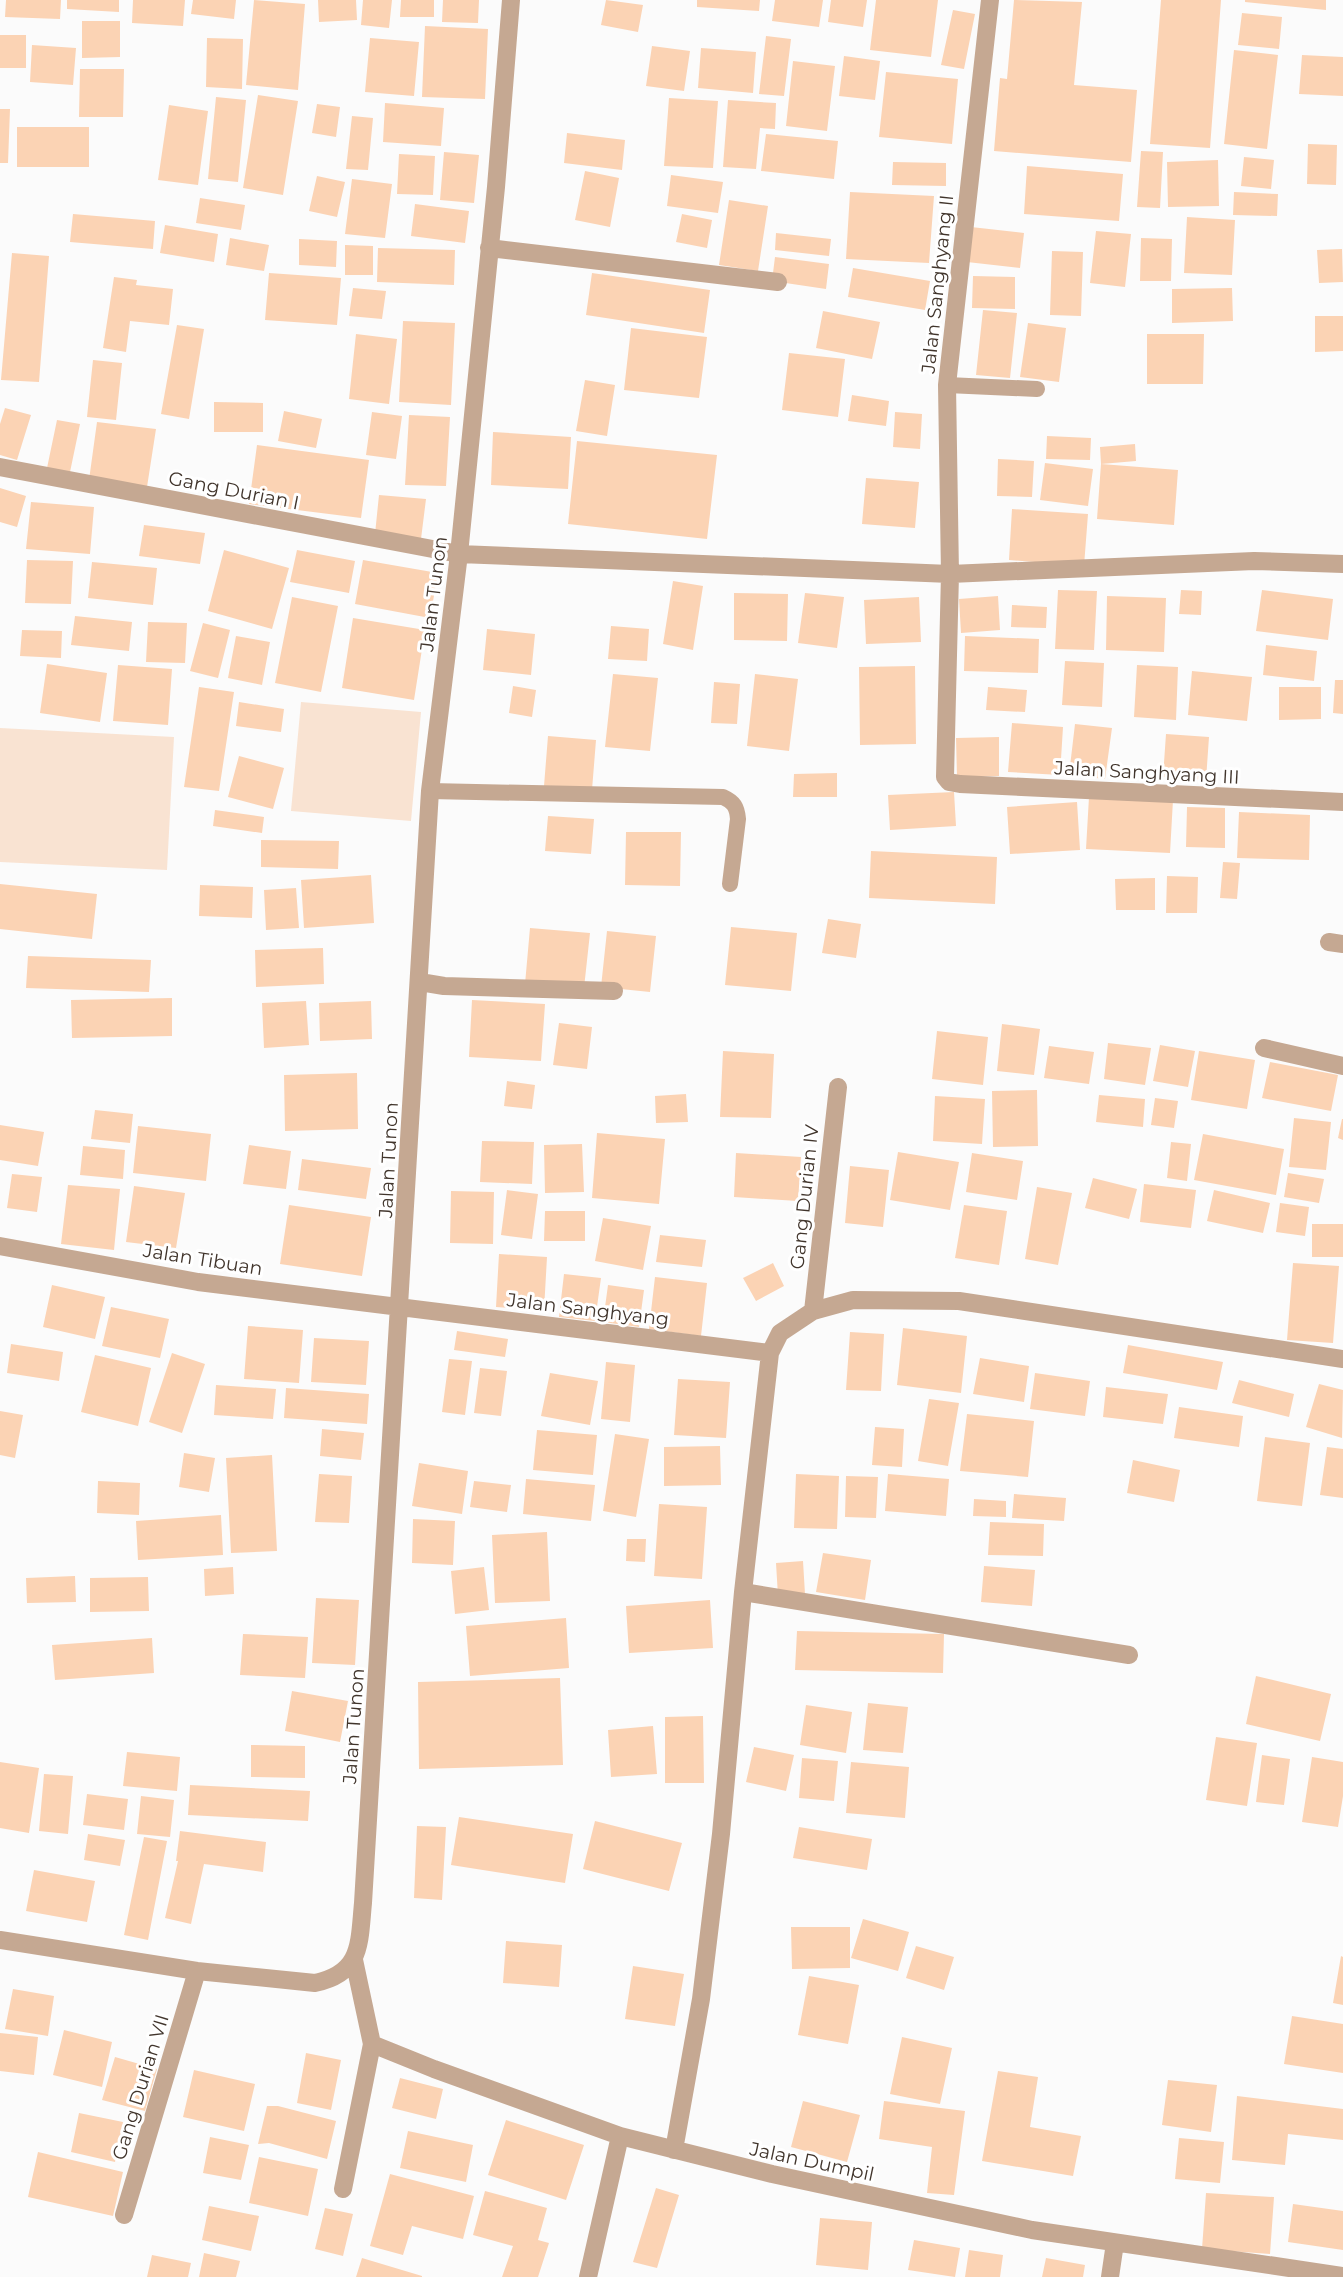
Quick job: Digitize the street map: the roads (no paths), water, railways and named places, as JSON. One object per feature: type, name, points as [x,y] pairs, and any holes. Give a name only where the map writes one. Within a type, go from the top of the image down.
[{"type":"street","name":"Jalan Tunon","points":[[354,1960],[363,1903],[430,791],[459,554],[511,0]]},
{"type":"street","name":"Jalan Sanghyang II","points":[[949,782],[945,777],[950,575],[947,385],[990,0]]},
{"type":"street","points":[[489,248],[778,282]]},
{"type":"street","name":"Gang Durian I","points":[[0,467],[459,554],[950,575],[1254,561],[1343,564]]},
{"type":"street","name":"Jalan Sanghyang III","points":[[949,782],[1343,802]]},
{"type":"street","points":[[420,982],[444,986],[614,991]]},
{"type":"street","points":[[1264,1048],[1343,1066]]},
{"type":"street","name":"Gang Durian IV","points":[[813,1311],[838,1087]]},
{"type":"street","name":"Jalan Tibuan","points":[[0,1246],[198,1282],[400,1307]]},
{"type":"street","points":[[674,2150],[701,1999],[721,1834],[743,1592],[769,1353],[780,1333],[813,1311],[853,1300],[959,1301],[1343,1359]]},
{"type":"street","name":"Jalan Sanghyang","points":[[400,1307],[769,1353]]},
{"type":"street","points":[[743,1592],[1129,1655]]},
{"type":"street","points":[[0,1940],[197,1971],[315,1983],[342,1974],[354,1960]]},
{"type":"street","points":[[343,2189],[372,2044],[354,1960]]},
{"type":"street","name":"Gang Durian VII","points":[[124,2215],[197,1971]]},
{"type":"street","name":"Jalan Dumpil","points":[[372,2044],[620,2136],[772,2174],[1032,2230],[1343,2276]]},
{"type":"street","points":[[588,2277],[620,2136]]},
{"type":"street","points":[[1110,2277],[1115,2243]]},
{"type":"lane","points":[[947,385],[1037,389]]},
{"type":"lane","points":[[430,791],[723,797],[732,801],[737,809],[738,819],[730,884]]}]
